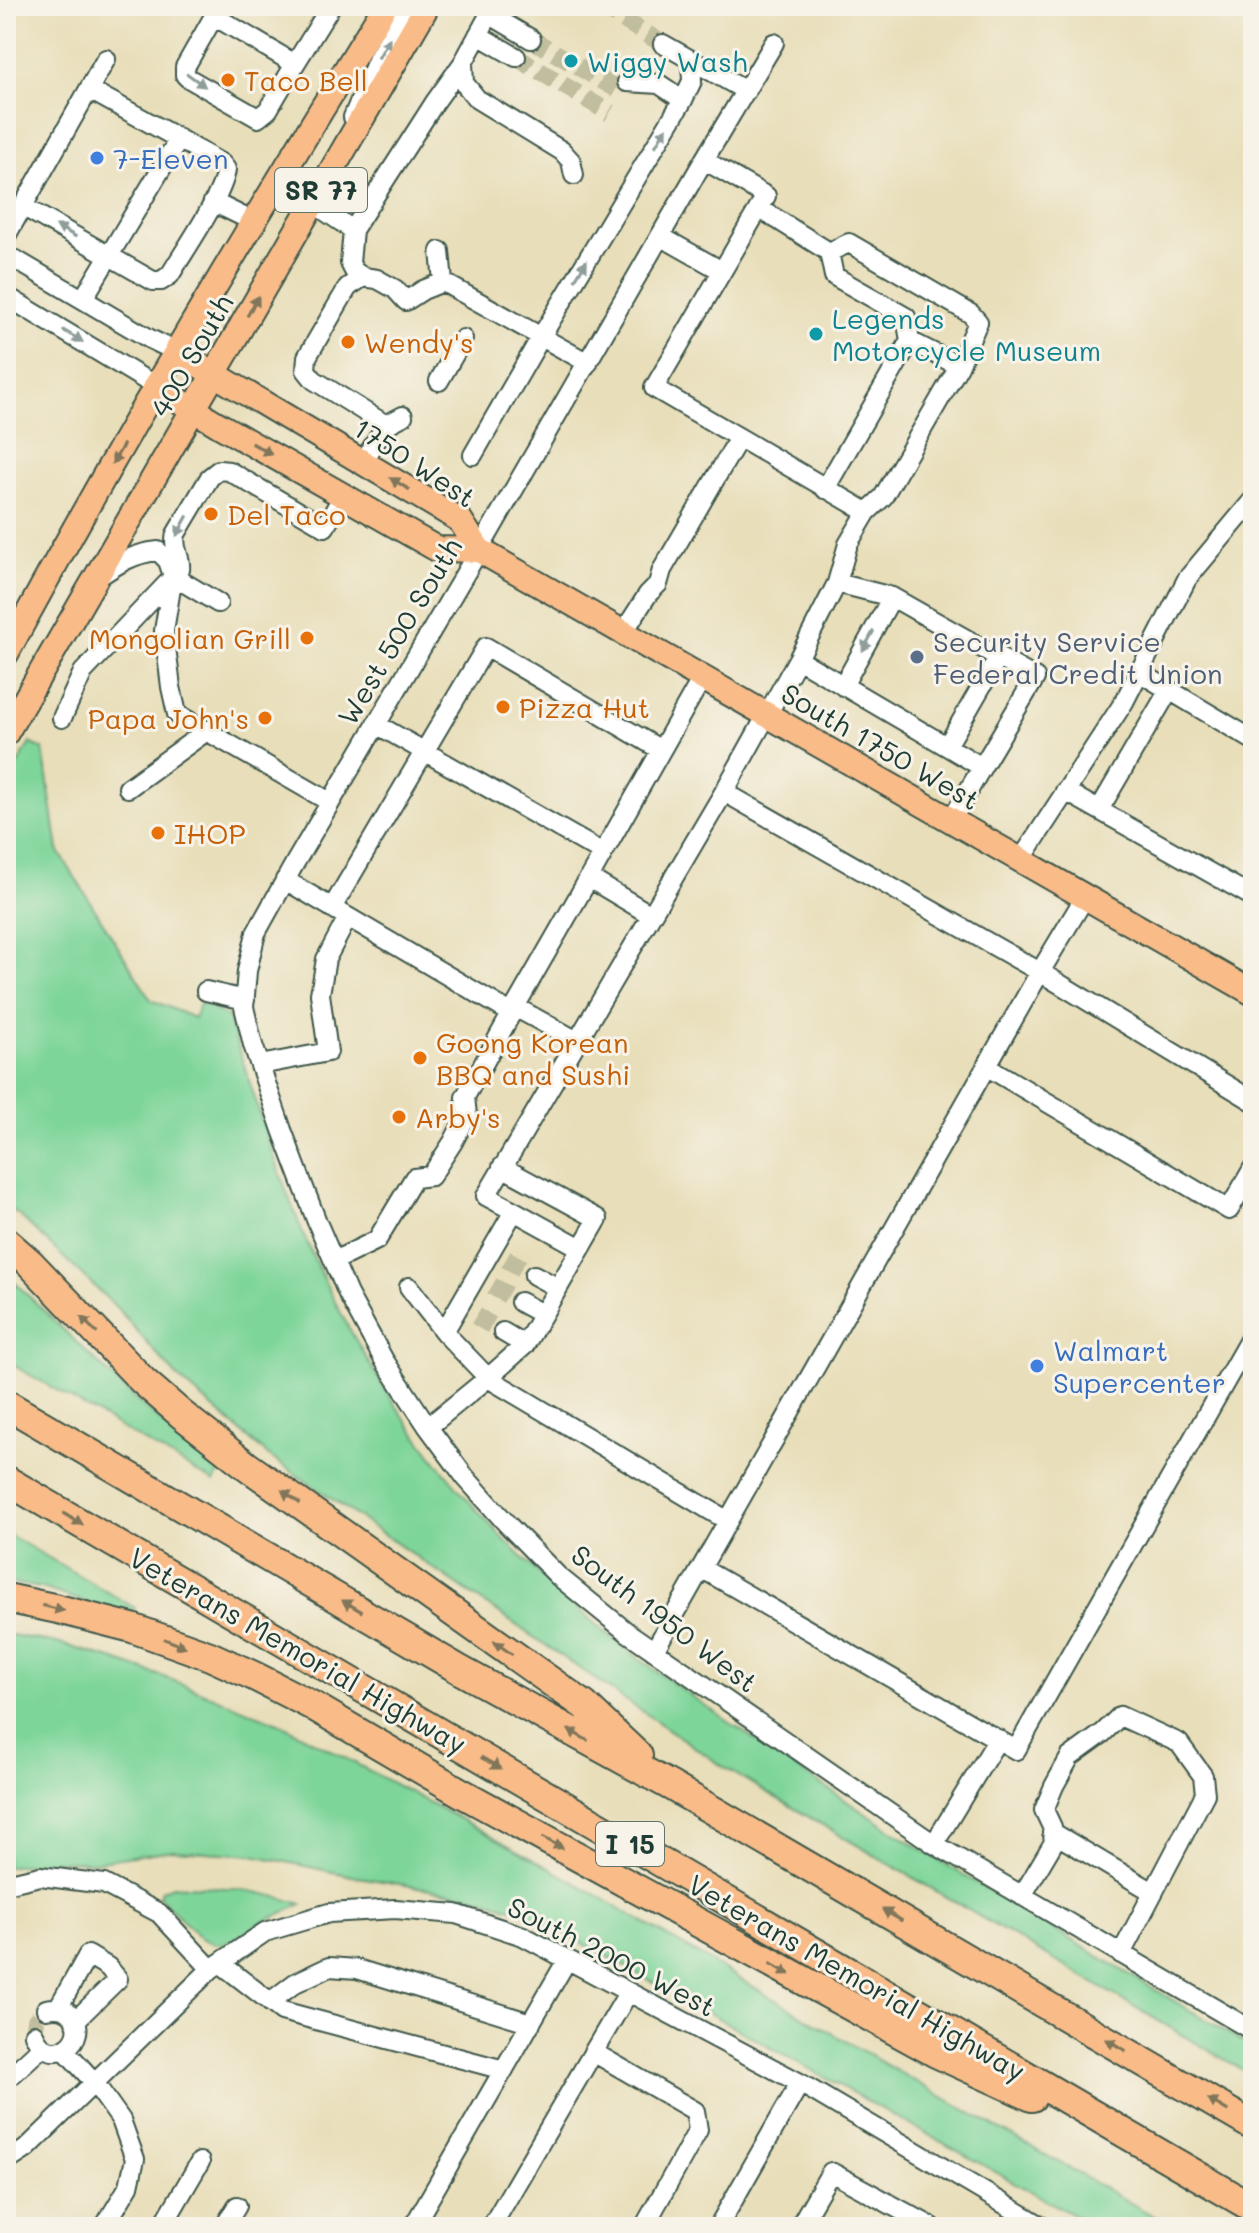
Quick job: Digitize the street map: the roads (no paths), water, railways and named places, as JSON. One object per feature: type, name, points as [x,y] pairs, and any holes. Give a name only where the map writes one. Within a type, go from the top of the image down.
[{"type":"highway","points":[[6,1242],[143,1381],[181,1414],[247,1466],[584,1705],[671,1786]]},
{"type":"highway","name":"I 15","points":[[6,1404],[460,1670],[671,1786],[1253,2126]]},
{"type":"highway","name":"Veterans Memorial Highway","points":[[6,1480],[1253,2208]]},
{"type":"highway","points":[[6,1598],[132,1628],[210,1656],[254,1676],[315,1707],[473,1800],[936,2053],[1178,2164]]},
{"type":"main road","name":"400 South","points":[[6,654],[54,564],[177,352],[385,6]]},
{"type":"main road","name":"400 South","points":[[6,733],[427,6]]},
{"type":"main road","name":"1750 West","points":[[177,352],[460,520],[479,550]]},
{"type":"main road","name":"1750 West","points":[[157,387],[437,549],[479,550]]},
{"type":"main road","name":"South 1750 West","points":[[479,550],[1253,993]]},
{"type":"street","points":[[295,64],[214,11],[185,67],[188,78],[258,118],[268,110],[331,6]]},
{"type":"street","points":[[331,171],[378,58],[408,6]]},
{"type":"street","points":[[443,282],[406,301],[395,289],[377,279],[363,277],[354,271],[350,263],[353,230],[463,63],[486,20],[524,48]]},
{"type":"street","name":"West 500 South","points":[[245,1004],[247,971],[256,933],[285,880],[774,43]]},
{"type":"street","points":[[663,44],[746,91]]},
{"type":"street","points":[[6,236],[106,59]]},
{"type":"street","points":[[473,455],[683,100],[692,81],[691,61]]},
{"type":"street","points":[[463,63],[464,83],[477,99],[562,151],[571,161],[574,175]]},
{"type":"street","points":[[627,82],[659,84],[683,100]]},
{"type":"street","points":[[24,207],[153,281],[161,281],[170,275],[213,202],[225,176],[226,169],[222,164],[90,90]]},
{"type":"street","points":[[83,299],[179,139]]},
{"type":"street","points":[[704,160],[766,196],[654,388],[867,512]]},
{"type":"street","points":[[213,202],[254,222]]},
{"type":"street","points":[[313,203],[353,230]]},
{"type":"street","points":[[759,208],[829,252],[834,276],[906,317],[910,341],[825,489]]},
{"type":"street","points":[[660,236],[722,271]]},
{"type":"street","points":[[581,1248],[486,1196],[724,792],[837,583],[848,544],[867,512],[883,497],[959,366],[978,322],[971,314],[849,243],[829,252]]},
{"type":"street","points":[[440,251],[443,282]]},
{"type":"street","name":"1750 West","points":[[6,262],[16,260],[177,352]]},
{"type":"street","points":[[363,277],[348,287],[307,357],[306,370],[314,380],[386,425]]},
{"type":"street","points":[[443,282],[588,363]]},
{"type":"street","name":"1750 West","points":[[6,296],[157,387]]},
{"type":"street","points":[[439,381],[463,339]]},
{"type":"street","points":[[910,341],[959,366]]},
{"type":"street","points":[[363,462],[386,425],[403,416]]},
{"type":"street","points":[[623,633],[658,584],[662,570],[739,438]]},
{"type":"street","points":[[62,718],[83,672],[180,570],[181,563],[173,543],[210,477],[219,470],[229,471],[325,527],[343,496]]},
{"type":"street","points":[[1021,860],[1124,702],[1187,579],[1253,500]]},
{"type":"street","points":[[96,579],[135,554],[158,551],[168,561],[173,576],[164,631],[177,714],[330,802]]},
{"type":"street","points":[[173,576],[218,603]]},
{"type":"street","points":[[837,583],[892,597],[1035,678],[951,821]]},
{"type":"street","points":[[843,686],[892,597]]},
{"type":"street","points":[[260,1065],[328,1052],[320,994],[326,959],[340,913],[424,751],[486,647],[661,750]]},
{"type":"street","points":[[947,746],[999,656]]},
{"type":"street","points":[[798,659],[982,767]]},
{"type":"street","points":[[1139,672],[1253,740]]},
{"type":"street","points":[[334,1261],[377,1240],[414,1178],[431,1176],[453,1142],[467,1115],[465,1097],[702,678]]},
{"type":"street","points":[[1099,810],[1169,690]]},
{"type":"street","points":[[376,724],[603,853]]},
{"type":"street","points":[[128,788],[208,730]]},
{"type":"street","points":[[1065,791],[1253,897]]},
{"type":"street","points":[[724,792],[1040,972],[1253,1101]]},
{"type":"street","points":[[589,878],[651,915]]},
{"type":"street","points":[[285,880],[513,1010],[577,1041]]},
{"type":"street","points":[[654,1651],[1085,897]]},
{"type":"street","points":[[206,991],[245,1004]]},
{"type":"street","name":"South 1950 West","points":[[245,1004],[253,1045],[282,1130],[348,1294],[384,1360],[465,1477],[558,1576],[627,1632],[934,1844],[1253,2031]]},
{"type":"street","points":[[986,1066],[1229,1210],[1253,1168]]},
{"type":"street","points":[[428,1427],[525,1345],[598,1219],[502,1167]]},
{"type":"street","points":[[444,1332],[459,1306],[484,1282],[514,1211]]},
{"type":"street","points":[[534,1275],[558,1288]]},
{"type":"street","points":[[409,1287],[444,1332],[488,1378],[728,1521]]},
{"type":"street","points":[[520,1302],[542,1314]]},
{"type":"street","points":[[459,1306],[476,1316]]},
{"type":"street","points":[[503,1332],[525,1345]]},
{"type":"street","points":[[701,1568],[1016,1750],[1253,1333]]},
{"type":"street","points":[[1022,1896],[1054,1842],[1044,1810],[1070,1757],[1120,1716],[1179,1743],[1203,1776],[1205,1794],[1121,1954]]},
{"type":"street","points":[[934,1844],[998,1739]]},
{"type":"street","points":[[1052,1832],[1153,1892]]},
{"type":"street","points":[[6,1884],[40,1876],[104,1884],[159,1913],[216,1966],[282,2011],[504,2070]]},
{"type":"street","name":"South 2000 West","points":[[6,2162],[26,2149],[216,1966],[265,1932],[329,1913],[395,1909],[456,1914],[523,1936],[800,2083],[1041,2227]]},
{"type":"street","points":[[6,2080],[38,2040],[53,2051],[64,2049],[74,2040],[75,2021],[65,2010],[52,2008],[88,1955],[108,1967],[118,1979],[75,2021]]},
{"type":"street","points":[[413,2227],[567,1960]]},
{"type":"street","points":[[270,2002],[295,1983],[329,1967],[357,1969],[531,2023]]},
{"type":"street","points":[[491,2227],[628,1993]]},
{"type":"street","points":[[64,2049],[94,2082],[121,2120],[135,2159],[129,2186],[104,2227]]},
{"type":"street","points":[[593,2052],[695,2111],[698,2130],[644,2227]]},
{"type":"street","points":[[718,2227],[800,2083]]},
{"type":"street","points":[[162,2227],[200,2162]]},
{"type":"street","points":[[799,2227],[831,2172],[932,2227]]},
{"type":"street","points":[[224,2227],[237,2206]]},
{"type":"tunnel","points":[[601,6],[663,44]]},
{"type":"tunnel","points":[[531,39],[622,92]]},
{"type":"tunnel","points":[[516,57],[610,113]]},
{"type":"tunnel","points":[[506,1259],[534,1275]]},
{"type":"tunnel","points":[[492,1286],[520,1302]]},
{"type":"tunnel","points":[[476,1316],[503,1332]]},
{"type":"tunnel","points":[[34,2034],[36,2020],[46,2009]]},
{"type":"place","name":"Wiggy Wash","points":[[571,61]]},
{"type":"place","name":"Taco Bell","points":[[228,80]]},
{"type":"place","name":"7-Eleven","points":[[97,158]]},
{"type":"place","name":"Legends Motorcycle Museum","points":[[816,334]]},
{"type":"place","name":"Wendy's","points":[[348,342]]},
{"type":"place","name":"Del Taco","points":[[211,514]]},
{"type":"place","name":"Mongolian Grill","points":[[307,638]]},
{"type":"place","name":"Security Service Federal Credit Union","points":[[917,657]]},
{"type":"place","name":"Pizza Hut","points":[[503,707]]},
{"type":"place","name":"Papa John's","points":[[265,718]]},
{"type":"place","name":"IHOP","points":[[158,833]]},
{"type":"place","name":"Goong Korean BBQ and Sushi","points":[[420,1058]]},
{"type":"place","name":"Arby's","points":[[399,1117]]},
{"type":"place","name":"Walmart Supercenter","points":[[1037,1366]]}]
